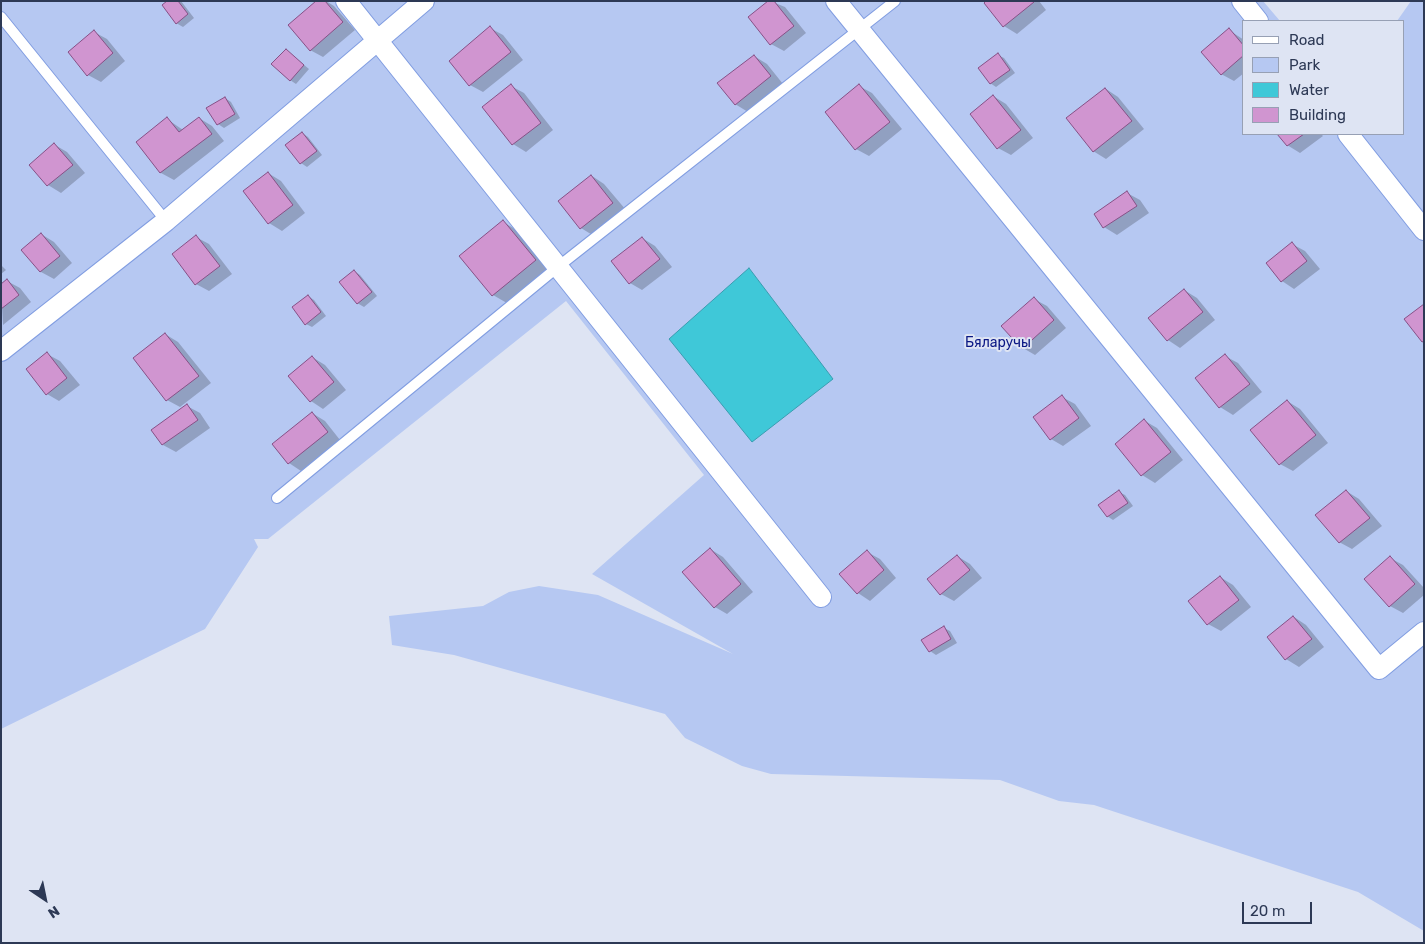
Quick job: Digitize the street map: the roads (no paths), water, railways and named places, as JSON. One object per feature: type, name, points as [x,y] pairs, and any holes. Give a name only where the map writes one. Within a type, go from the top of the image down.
[{"type":"street","points":[[346,1],[821,597]]},
{"type":"street","points":[[1,351],[166,221],[424,1]]},
{"type":"street","points":[[836,1],[1378,669],[1424,632]]},
{"type":"street","points":[[1242,1],[1257,20]]},
{"type":"street","points":[[1349,135],[1424,230]]},
{"type":"lane","points":[[277,498],[559,266],[895,1]]},
{"type":"lane","points":[[1,17],[166,221]]},
{"type":"water","points":[[749,268],[833,379],[752,442],[669,339]]},
{"type":"park label","name":"Бяларучы","points":[[998,343]]}]
